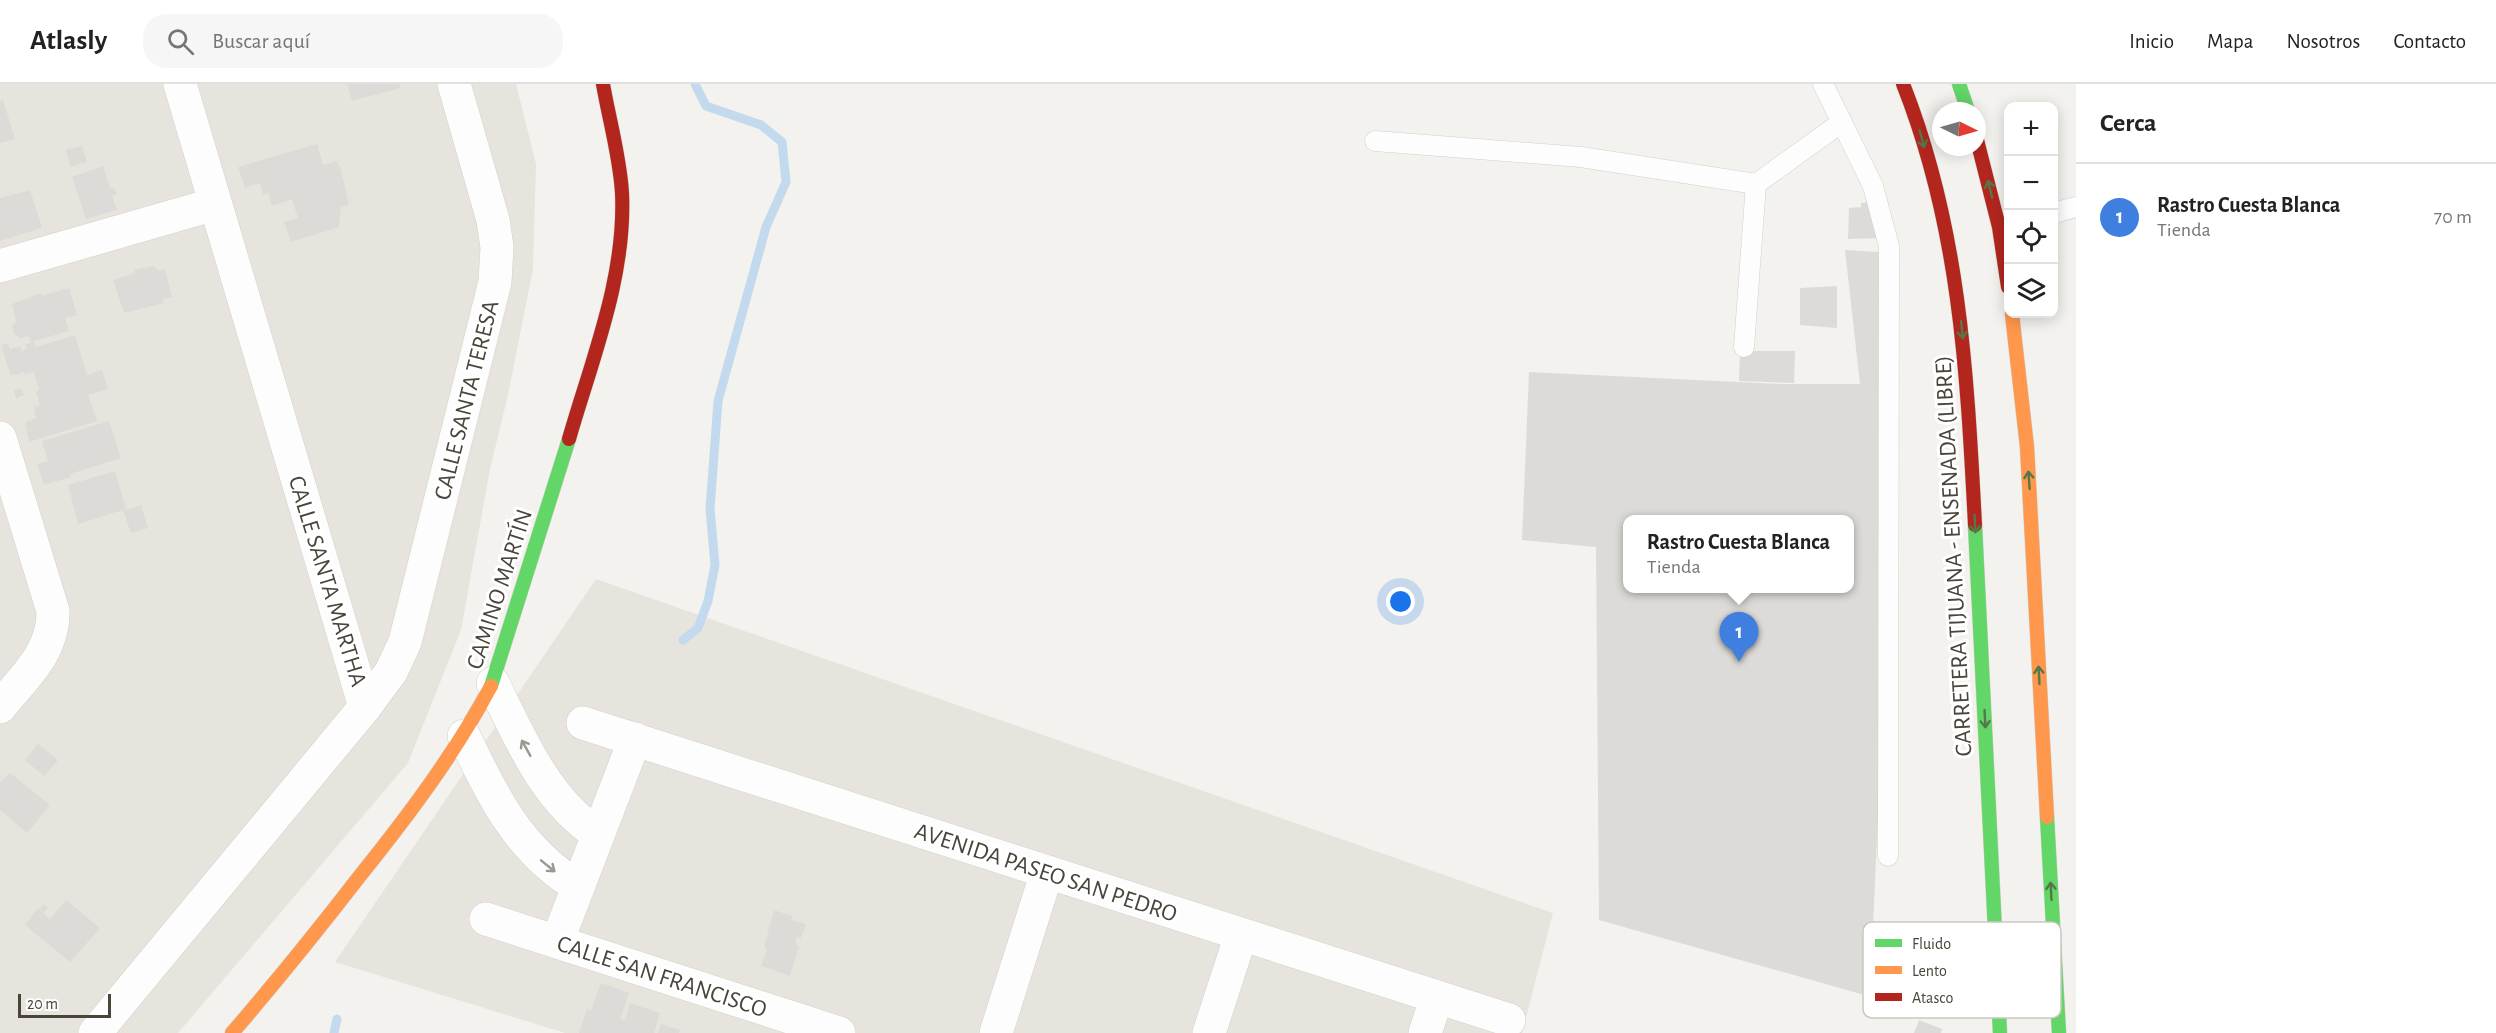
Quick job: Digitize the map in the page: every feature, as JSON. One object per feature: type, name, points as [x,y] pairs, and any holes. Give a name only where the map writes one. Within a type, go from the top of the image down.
[{"type":"main road","name":"CAMINO MARTÍN","points":[[232,1033],[285,972],[420,800],[464,736],[493,683],[560,470],[612,293],[619,253],[622,192],[603,84]]},
{"type":"main road","name":"CARRETERA TIJUANA - ENSENADA (LIBRE)","points":[[1903,84],[1913,108],[1941,203],[1958,287],[1966,362],[1994,922]]},
{"type":"main road","points":[[1959,84],[1965,102]]},
{"type":"main road","points":[[1982,156],[2004,226]]},
{"type":"main road","points":[[2013,318],[2027,447],[2053,922]]},
{"type":"main road","name":"CARRETERA TIJUANA - ENSENADA (LIBRE)","points":[[1999,1018],[2000,1033]]},
{"type":"main road","points":[[2058,1018],[2059,1033]]},
{"type":"street","name":"CALLE SANTA MARTHA","points":[[95,1033],[365,707],[180,84]]},
{"type":"street","name":"CALLE SANTA TERESA","points":[[365,707],[391,672],[405,642],[495,282],[497,247],[494,220],[454,84]]},
{"type":"street","points":[[0,266],[215,204]]},
{"type":"street","points":[[0,438],[53,611],[54,630],[46,650],[0,707]]},
{"type":"street","points":[[493,683],[533,761],[557,797],[576,818],[598,834]]},
{"type":"street","name":"AVENIDA PASEO SAN PEDRO","points":[[583,723],[1509,1020]]},
{"type":"street","points":[[464,736],[486,781],[524,840],[539,859],[578,886]]},
{"type":"street","points":[[557,942],[635,740]]},
{"type":"street","points":[[996,1033],[1047,872]]},
{"type":"street","name":"CALLE SAN FRANCISCO","points":[[486,919],[839,1033]]},
{"type":"street","points":[[1209,1033],[1241,934]]},
{"type":"street","points":[[1425,1033],[1437,997]]},
{"type":"lane","points":[[1823,84],[1873,186],[1889,246],[1888,856]]},
{"type":"lane","points":[[1375,141],[1581,157],[1756,184],[1842,122]]},
{"type":"lane","points":[[1744,347],[1756,184]]},
{"type":"lane","points":[[2058,212],[2076,207]]},
{"type":"shaded area","points":[[0,84],[516,84],[536,164],[533,269],[508,395],[490,469],[461,630],[408,763],[178,1033],[0,1033]]},
{"type":"shaded area","points":[[596,579],[1553,913],[1522,1033],[565,1033],[335,962]]},
{"type":"building","points":[[347,84],[399,84],[400,88],[352,101]]},
{"type":"building","points":[[3,100],[15,139],[0,143],[0,101]]},
{"type":"building","points":[[317,144],[323,165],[337,161],[338,167],[340,166],[349,205],[341,207],[339,227],[291,242],[284,222],[298,218],[292,199],[272,206],[268,193],[263,195],[260,183],[245,188],[238,167]]},
{"type":"building","points":[[82,146],[87,162],[70,167],[66,150]]},
{"type":"building","points":[[103,166],[110,189],[114,188],[117,194],[112,196],[117,210],[86,219],[72,177]]},
{"type":"building","points":[[30,190],[42,228],[0,241],[0,198]]},
{"type":"building","points":[[1874,202],[1883,238],[1848,239],[1849,208],[1861,207],[1861,203]]},
{"type":"building","points":[[1845,250],[1879,252],[1881,753],[1873,922],[1863,922],[1863,995],[1599,920],[1596,547],[1522,540],[1529,372],[1782,384],[1860,384]]},
{"type":"building","points":[[153,266],[160,271],[165,269],[172,297],[163,299],[164,303],[124,313],[113,280],[135,273],[134,270]]},
{"type":"building","points":[[1837,286],[1837,328],[1800,325],[1800,288]]},
{"type":"building","points":[[69,288],[77,315],[65,318],[69,331],[34,341],[36,347],[75,335],[87,375],[102,370],[108,389],[88,395],[97,421],[29,442],[25,422],[36,418],[34,407],[40,405],[34,372],[11,376],[1,345],[8,343],[10,349],[20,346],[22,351],[27,349],[25,344],[31,343],[29,336],[20,338],[14,334],[12,327],[16,322],[12,304],[41,293],[41,296]]},
{"type":"building","points":[[1740,351],[1795,351],[1794,383],[1739,381]]},
{"type":"building","points":[[21,388],[24,395],[16,398],[14,390]]},
{"type":"building","points":[[109,421],[121,458],[44,485],[37,464],[48,461],[42,441]]},
{"type":"building","points":[[115,471],[126,510],[141,505],[148,528],[131,533],[123,510],[78,524],[68,485]]},
{"type":"building","points":[[38,744],[58,760],[44,776],[25,760]]},
{"type":"building","points":[[10,773],[50,805],[27,833],[0,810],[0,782]]},
{"type":"building","points":[[66,900],[100,928],[70,962],[25,925],[44,904],[48,908],[43,913],[50,919]]},
{"type":"building","points":[[774,910],[792,916],[791,920],[806,924],[801,938],[797,937],[795,944],[799,946],[790,976],[761,966],[767,949],[764,947]]},
{"type":"building","points":[[601,983],[629,993],[620,1019],[625,1020],[630,1003],[660,1013],[654,1033],[579,1033],[587,1009],[591,1011]]},
{"type":"building","points":[[1919,1020],[1942,1029],[1941,1033],[1914,1033]]},
{"type":"building","points":[[661,1024],[680,1030],[679,1033],[658,1033]]},
{"type":"waterway","points":[[683,640],[698,628],[708,601],[715,565],[710,509],[718,401],[766,227],[786,182],[782,142],[761,125],[706,106],[695,84]]},
{"type":"waterway","points":[[334,1033],[337,1019]]},
{"type":"traffic: fast","points":[[1959,84],[1965,102]]},
{"type":"traffic: fast","points":[[491,686],[569,439]]},
{"type":"traffic: fast","points":[[1975,525],[1995,922]]},
{"type":"traffic: fast","points":[[2047,817],[2053,922]]},
{"type":"traffic: fast","points":[[1999,1018],[2000,1033]]},
{"type":"traffic: fast","points":[[2058,1018],[2059,1033]]},
{"type":"traffic: slow","points":[[2012,318],[2027,447],[2047,817]]},
{"type":"traffic: slow","points":[[232,1033],[265,995],[413,808],[462,736],[491,686]]},
{"type":"traffic: jam","points":[[569,439],[606,318],[619,256],[622,193],[603,84]]},
{"type":"traffic: jam","points":[[1903,84],[1922,138],[1949,247],[1964,357],[1975,525]]},
{"type":"traffic: jam","points":[[1981,156],[1999,227],[2005,264]]},
{"type":"place","name":"Rastro Cuesta Blanca","points":[[1739,662]]}]
